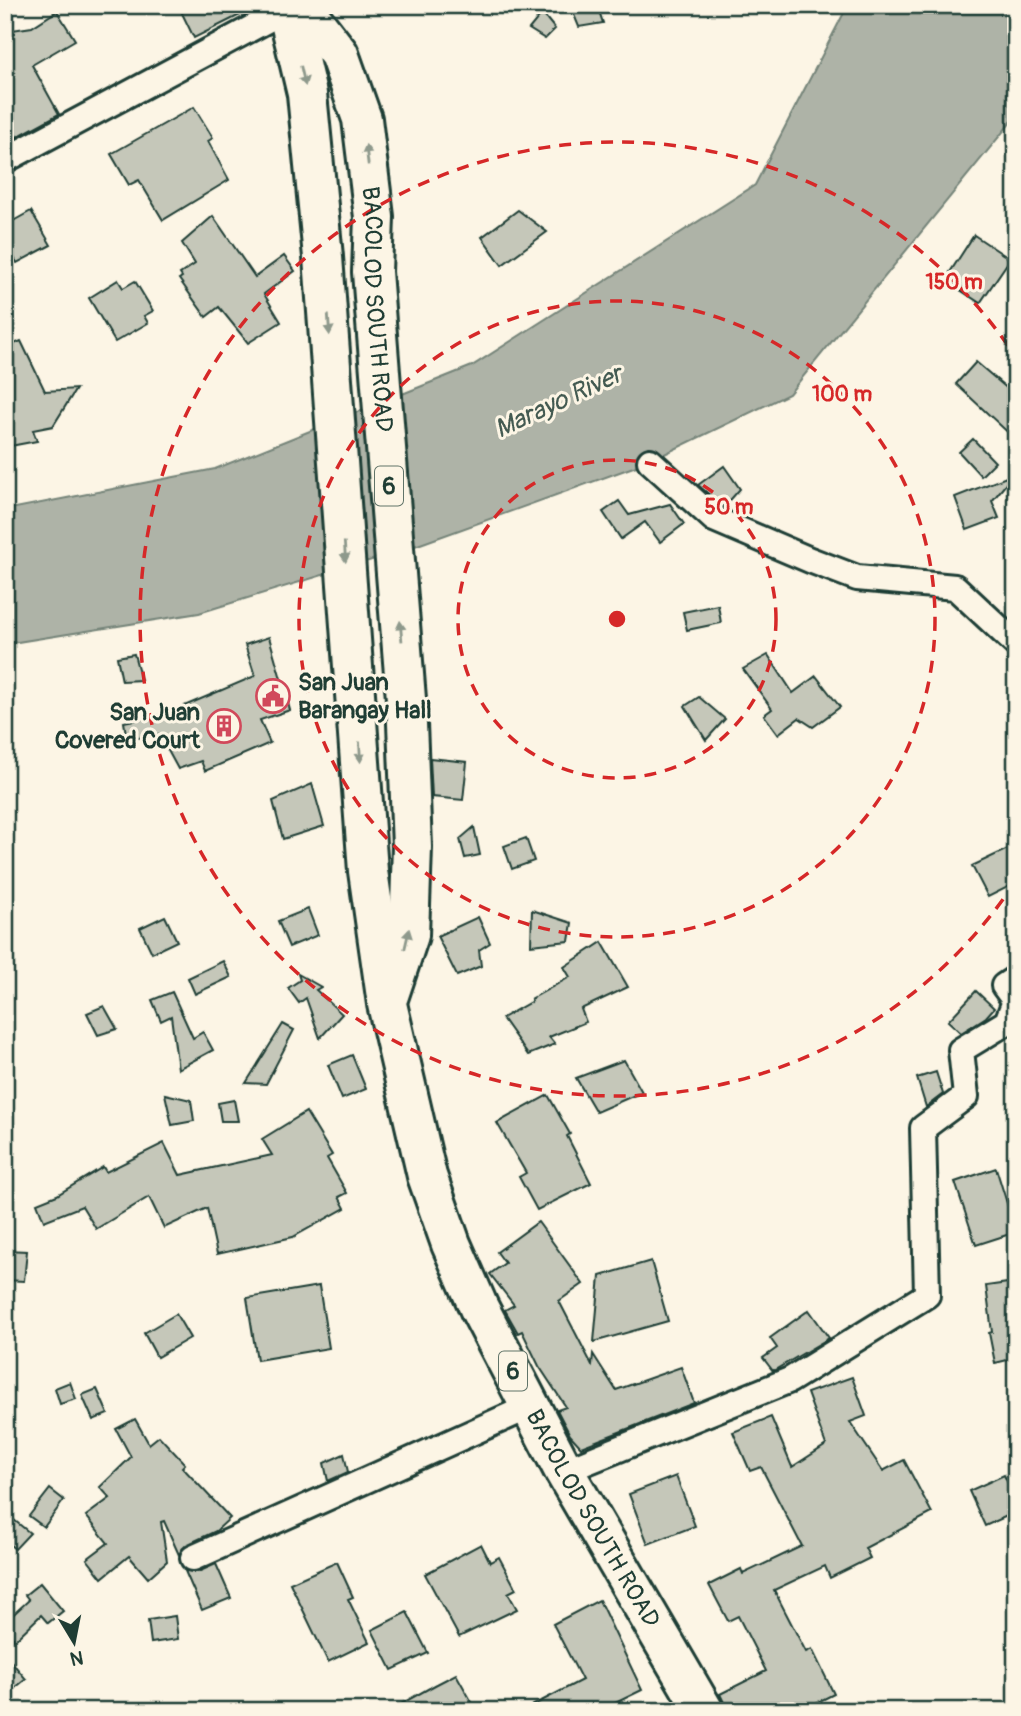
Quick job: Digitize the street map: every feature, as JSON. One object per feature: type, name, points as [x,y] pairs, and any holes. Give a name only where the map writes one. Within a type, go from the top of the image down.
[{"type":"highway","name":"BACOLOD SOUTH ROAD","points":[[292,6],[307,94],[324,257],[368,870],[387,1004],[427,1176],[447,1233],[479,1308],[564,1471],[704,1711]]},
{"type":"highway","name":"BACOLOD SOUTH ROAD","points":[[292,6],[339,54],[362,119],[374,217],[372,272],[406,699],[412,847],[409,935],[387,1004]]},
{"type":"street","points":[[5,160],[292,6]]},
{"type":"street","points":[[650,461],[714,519],[810,560],[857,578],[955,587],[1016,644]]},
{"type":"street","points":[[564,1471],[790,1380],[927,1294],[923,1128],[966,1096],[961,1051],[1007,1022],[1015,1001],[1004,986],[1016,978]]},
{"type":"street","points":[[193,1558],[531,1406]]},
{"type":"water","name":"Marayo River","points":[[848,5],[1016,5],[1016,116],[789,394],[650,461],[401,551],[199,613],[5,644],[5,510],[215,469],[472,366],[755,185]]},
{"type":"building","points":[[178,5],[260,5],[194,38]]},
{"type":"building","points":[[570,5],[597,5],[603,23],[579,27]]},
{"type":"building","points":[[57,11],[75,40],[32,65],[59,114],[17,137],[5,120],[5,31],[32,27]]},
{"type":"building","points":[[542,13],[555,29],[545,39],[529,29]]},
{"type":"building","points":[[194,107],[213,138],[208,141],[229,180],[163,220],[139,180],[129,185],[111,154]]},
{"type":"building","points":[[518,210],[547,232],[502,265],[482,237]]},
{"type":"building","points":[[31,211],[51,245],[17,263],[7,245],[13,236],[6,225]]},
{"type":"building","points":[[213,216],[255,277],[284,256],[295,271],[264,294],[281,322],[248,343],[219,307],[206,317],[179,279],[182,277],[180,274],[195,264],[182,243]]},
{"type":"building","points":[[974,235],[1010,259],[980,303],[945,280]]},
{"type":"building","points":[[118,280],[123,288],[135,281],[153,311],[144,316],[148,323],[115,342],[89,298]]},
{"type":"building","points":[[21,341],[45,391],[76,389],[53,426],[33,430],[37,441],[5,447],[5,348]]},
{"type":"building","points":[[976,362],[1016,396],[1016,440],[956,384]]},
{"type":"building","points":[[973,439],[995,462],[981,476],[959,452]]},
{"type":"building","points":[[724,466],[740,489],[724,507],[698,485]]},
{"type":"building","points":[[1014,474],[992,501],[999,518],[967,530],[955,497]]},
{"type":"building","points":[[619,501],[629,515],[670,504],[684,524],[660,542],[645,522],[621,539],[603,512]]},
{"type":"building","points":[[718,605],[721,623],[687,630],[683,612]]},
{"type":"building","points":[[269,637],[290,710],[260,720],[270,743],[205,771],[201,761],[178,769],[159,734],[127,740],[124,722],[168,713],[255,676],[245,645]]},
{"type":"building","points":[[134,654],[141,680],[122,681],[117,657]]},
{"type":"building","points":[[768,655],[793,693],[816,676],[840,707],[813,727],[799,718],[778,734],[764,715],[772,709],[743,669]]},
{"type":"building","points":[[699,697],[725,719],[706,740],[685,706]]},
{"type":"building","points":[[430,758],[467,762],[463,800],[432,797]]},
{"type":"building","points":[[312,784],[324,826],[283,839],[273,801]]},
{"type":"building","points":[[474,827],[480,855],[465,858],[460,839]]},
{"type":"building","points":[[526,838],[534,861],[512,869],[504,846]]},
{"type":"building","points":[[1016,845],[1016,883],[988,897],[972,866]]},
{"type":"building","points":[[308,909],[318,935],[289,947],[278,921]]},
{"type":"building","points":[[532,910],[572,923],[569,941],[531,945]]},
{"type":"building","points":[[165,916],[177,941],[152,953],[140,928]]},
{"type":"building","points":[[478,917],[490,943],[479,950],[481,966],[457,976],[437,936]]},
{"type":"building","points":[[602,942],[628,987],[581,1009],[586,1022],[549,1037],[555,1044],[528,1055],[502,1018],[570,977],[564,967]]},
{"type":"building","points":[[223,961],[231,977],[195,994],[188,978]]},
{"type":"building","points":[[298,974],[321,987],[316,990],[342,1014],[320,1038],[306,998],[299,1003],[288,988],[300,980]]},
{"type":"building","points":[[976,991],[994,1008],[986,1017],[961,1033],[948,1021]]},
{"type":"building","points":[[172,992],[193,1038],[203,1032],[213,1050],[178,1069],[171,1016],[161,1021],[152,1000]]},
{"type":"building","points":[[104,1006],[117,1029],[98,1035],[87,1013]]},
{"type":"building","points":[[283,1024],[294,1030],[266,1084],[246,1083]]},
{"type":"building","points":[[352,1055],[366,1089],[342,1099],[328,1065]]},
{"type":"building","points":[[624,1060],[642,1092],[596,1112],[576,1078]]},
{"type":"building","points":[[936,1072],[943,1094],[926,1107],[917,1078]]},
{"type":"building","points":[[165,1094],[191,1100],[194,1121],[172,1125]]},
{"type":"building","points":[[548,1095],[570,1134],[567,1136],[591,1183],[537,1210],[519,1177],[526,1173],[497,1123]]},
{"type":"building","points":[[234,1100],[238,1121],[221,1121],[218,1103]]},
{"type":"building","points":[[306,1112],[332,1155],[327,1158],[347,1193],[339,1197],[345,1208],[293,1237],[217,1254],[207,1208],[164,1228],[149,1197],[96,1229],[82,1206],[44,1221],[37,1203],[57,1195],[103,1167],[106,1172],[164,1143],[180,1175],[272,1155],[262,1139]]},
{"type":"building","points":[[996,1168],[1016,1232],[976,1245],[955,1182]]},
{"type":"building","points":[[538,1222],[583,1284],[559,1301],[592,1365],[593,1354],[616,1390],[681,1367],[694,1403],[581,1447],[570,1435],[557,1410],[566,1407],[539,1366],[522,1331],[518,1333],[505,1310],[514,1305],[490,1274],[505,1263],[497,1252]]},
{"type":"building","points":[[5,1250],[27,1251],[24,1281],[5,1280]]},
{"type":"building","points":[[651,1261],[668,1321],[594,1342],[600,1276]]},
{"type":"building","points":[[1008,1283],[1014,1328],[1016,1327],[1016,1358],[995,1363],[989,1333],[992,1332],[986,1286]]},
{"type":"building","points":[[319,1286],[329,1348],[257,1360],[247,1298]]},
{"type":"building","points":[[809,1310],[829,1338],[773,1371],[763,1358],[777,1348],[770,1338]]},
{"type":"building","points":[[176,1314],[190,1338],[157,1357],[144,1333]]},
{"type":"building","points":[[852,1377],[866,1416],[850,1422],[883,1471],[904,1460],[932,1513],[865,1548],[870,1558],[830,1578],[825,1566],[774,1590],[806,1652],[812,1649],[834,1694],[800,1711],[728,1711],[720,1694],[766,1671],[738,1616],[728,1621],[709,1585],[741,1569],[743,1574],[802,1546],[761,1467],[750,1471],[733,1432],[771,1417],[792,1467],[826,1445],[807,1393]]},
{"type":"building","points":[[70,1382],[76,1399],[60,1404],[55,1388]]},
{"type":"building","points":[[97,1389],[108,1414],[93,1420],[82,1395]]},
{"type":"building","points":[[135,1419],[149,1444],[159,1436],[185,1464],[182,1467],[230,1518],[216,1531],[186,1545],[179,1555],[164,1521],[161,1522],[167,1561],[148,1578],[129,1556],[102,1578],[87,1559],[108,1543],[86,1516],[110,1498],[100,1487],[131,1457],[116,1429]]},
{"type":"building","points":[[344,1454],[348,1472],[328,1481],[324,1463]]},
{"type":"building","points":[[1004,1475],[1016,1500],[1016,1512],[985,1526],[969,1491]]},
{"type":"building","points":[[676,1476],[695,1526],[648,1544],[629,1494]]},
{"type":"building","points":[[50,1489],[64,1500],[44,1527],[29,1516]]},
{"type":"building","points":[[14,1520],[30,1533],[15,1549],[5,1541],[5,1530]]},
{"type":"building","points":[[481,1544],[490,1562],[499,1557],[516,1589],[508,1593],[517,1609],[459,1637],[425,1574]]},
{"type":"building","points":[[337,1562],[353,1597],[348,1599],[369,1642],[328,1662],[290,1583]]},
{"type":"building","points":[[216,1564],[231,1598],[202,1610],[185,1571],[198,1572]]},
{"type":"building","points":[[40,1583],[63,1611],[48,1623],[41,1615],[15,1640],[5,1629],[5,1622],[29,1600],[25,1595]]},
{"type":"building","points":[[599,1600],[642,1690],[599,1711],[522,1711],[582,1680],[553,1624]]},
{"type":"building","points":[[407,1612],[428,1653],[392,1670],[372,1630]]},
{"type":"building","points":[[175,1616],[178,1639],[151,1643],[148,1620]]},
{"type":"building","points":[[5,1654],[26,1679],[5,1696]]},
{"type":"building","points":[[456,1674],[477,1711],[388,1711],[435,1685]]},
{"type":"place","name":"San Juan Barangay Hall","points":[[273,696]]},
{"type":"place","name":"San Juan Covered Court","points":[[224,726]]}]
